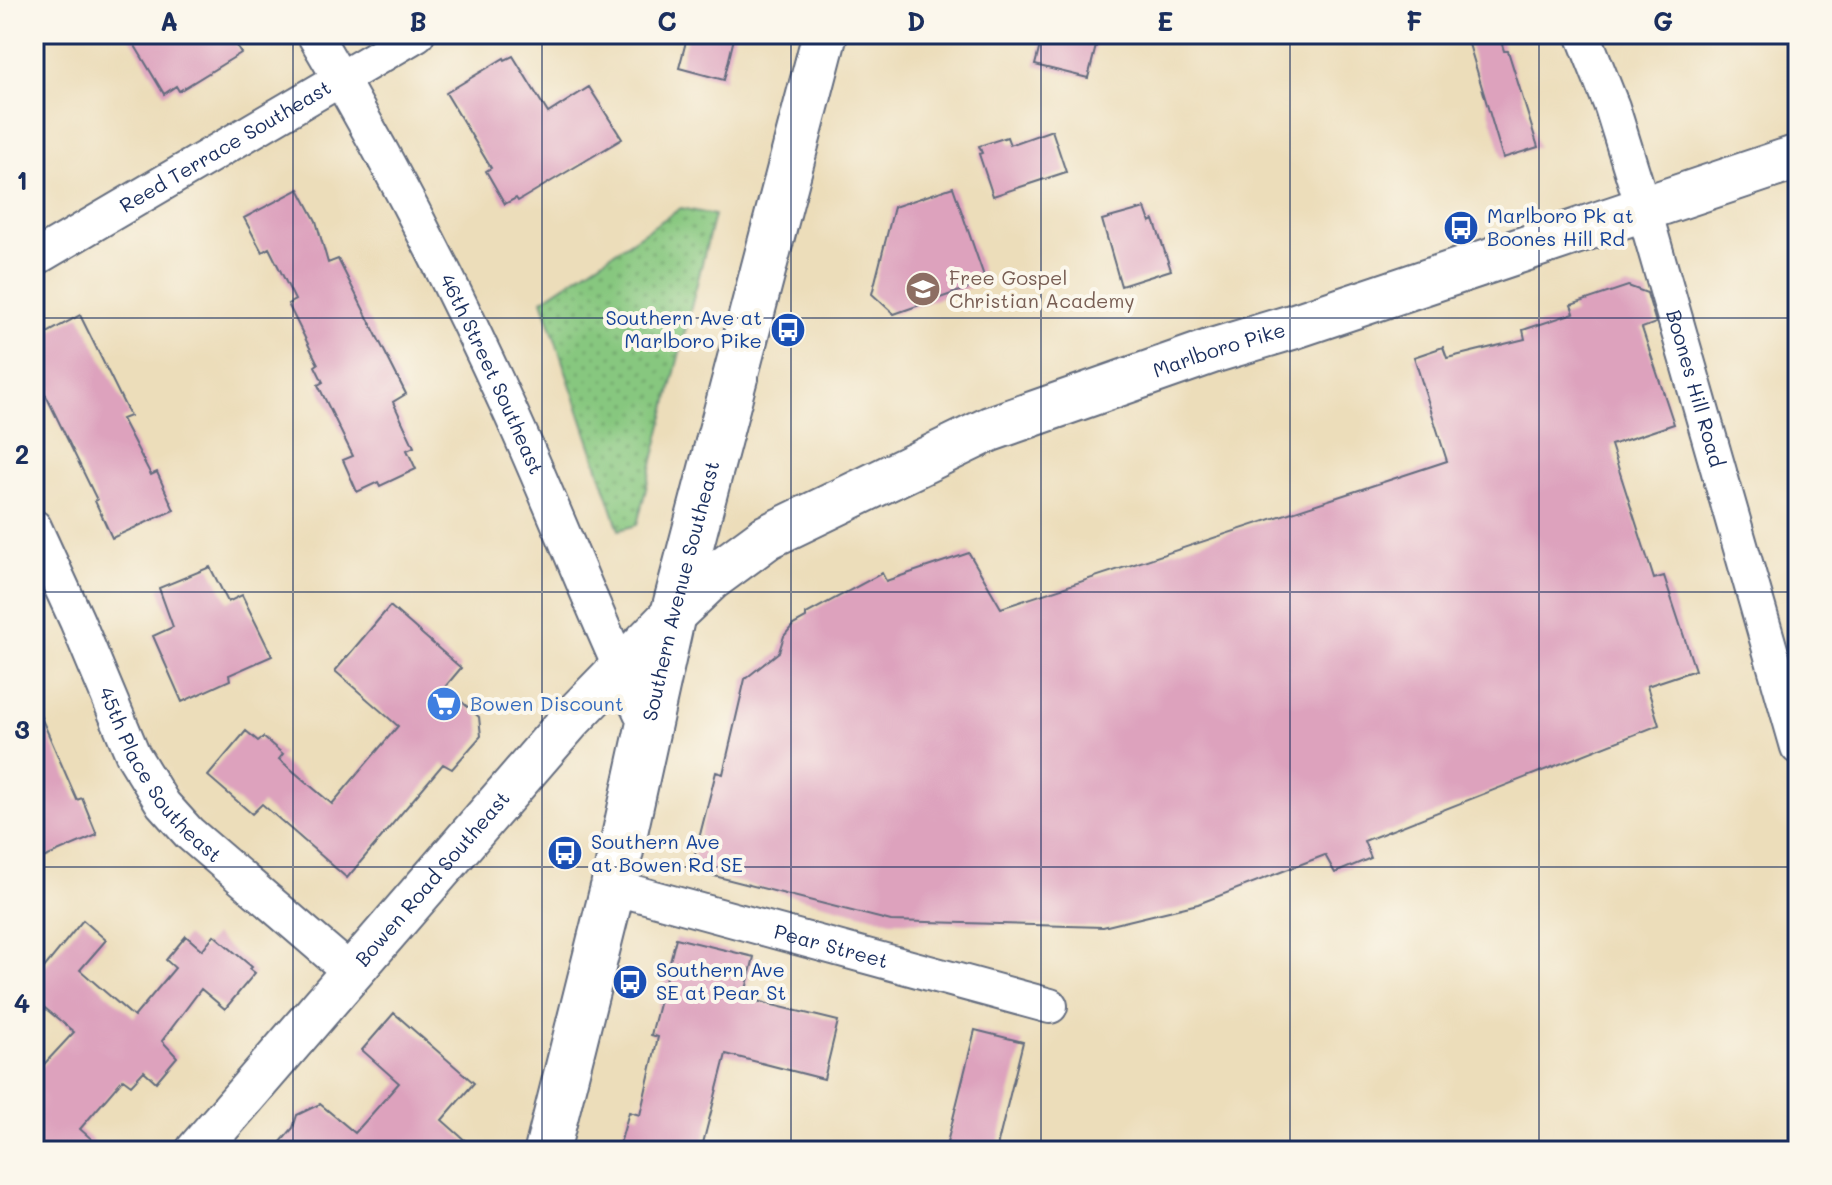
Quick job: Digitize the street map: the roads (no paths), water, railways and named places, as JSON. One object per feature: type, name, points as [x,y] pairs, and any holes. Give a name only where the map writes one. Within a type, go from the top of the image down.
[{"type":"main road","name":"Southern Avenue Southeast","points":[[547,1151],[613,887],[673,614],[825,34]]},
{"type":"main road","name":"Marlboro Pike","points":[[673,614],[710,579],[767,537],[990,429],[1212,351],[1798,157]]},
{"type":"street","name":"46th Street Southeast","points":[[314,34],[421,228],[508,407],[647,725]]},
{"type":"street","name":"Reed Terrace Southeast","points":[[34,259],[417,34]]},
{"type":"street","name":"Boones Hill Road","points":[[1583,34],[1612,107],[1643,207],[1798,747]]},
{"type":"street","name":"45th Place Southeast","points":[[34,527],[133,755],[163,804],[189,833],[352,973]]},
{"type":"street","name":"Bowen Road Southeast","points":[[197,1151],[570,720],[673,614]]},
{"type":"street","name":"Pear Street","points":[[613,887],[1050,1006]]},
{"type":"place","name":"Marlboro Pk at Boones Hill Rd","points":[[1461,228]]},
{"type":"place","name":"Free Gospel Christian Academy","points":[[923,289]]},
{"type":"place","name":"Southern Ave at Marlboro Pike","points":[[788,330]]},
{"type":"place","name":"Bowen Discount","points":[[444,704]]},
{"type":"place","name":"Southern Ave at Bowen Rd SE","points":[[565,853]]},
{"type":"place","name":"Southern Ave SE at Pear St","points":[[630,982]]}]
